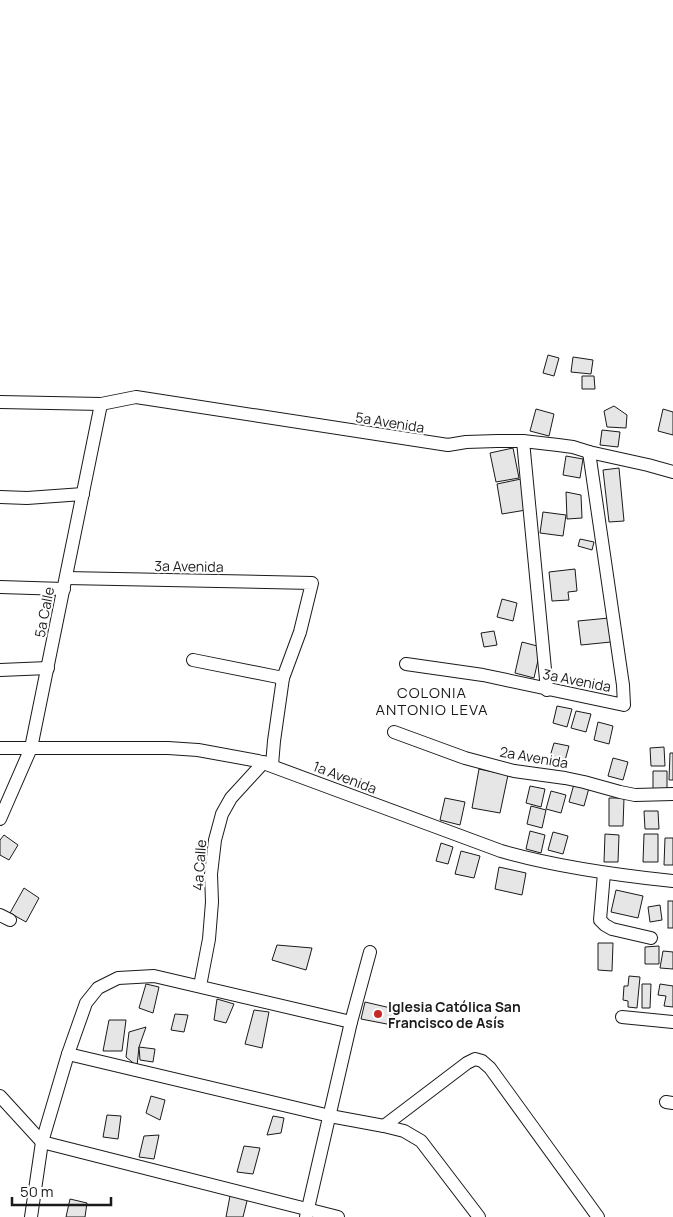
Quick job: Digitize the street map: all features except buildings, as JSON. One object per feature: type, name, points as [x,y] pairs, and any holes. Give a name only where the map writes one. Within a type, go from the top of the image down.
[{"type":"street","name":"5a Avenida","points":[[0,402],[102,404],[136,397],[448,446],[466,442],[523,441],[573,447],[673,472]]},
{"type":"street","name":"5a Calle","points":[[0,820],[31,748],[102,404]]},
{"type":"street","points":[[523,441],[547,690]]},
{"type":"street","name":"3a Avenida","points":[[406,664],[483,676],[624,705],[623,686],[589,452]]},
{"type":"street","points":[[0,497],[27,498],[83,494]]},
{"type":"street","name":"3a Avenida","points":[[0,587],[65,584],[312,583],[300,632],[284,678]]},
{"type":"street","points":[[193,660],[284,678],[274,741],[268,764]]},
{"type":"street","points":[[0,670],[48,668]]},
{"type":"street","name":"2a Avenida","points":[[394,732],[465,758],[514,771],[565,778],[635,795],[673,794]]},
{"type":"street","name":"1a Avenida","points":[[0,748],[168,748],[198,750],[268,764],[396,813],[518,856],[604,873],[673,881]]},
{"type":"street","name":"4a Calle","points":[[200,986],[209,939],[212,902],[211,874],[215,840],[222,814],[232,798],[268,764]]},
{"type":"street","points":[[604,873],[600,920],[605,926],[651,938]]},
{"type":"street","points":[[306,1213],[351,1022],[370,952]]},
{"type":"street","points":[[31,1217],[42,1142],[68,1054],[86,1003],[98,988],[118,978],[154,976],[351,1022]]},
{"type":"street","points":[[622,1017],[673,1022]]},
{"type":"street","points":[[68,1054],[330,1116],[404,1131],[422,1141],[479,1217]]},
{"type":"street","points":[[384,1126],[467,1063],[474,1059],[482,1061],[490,1068],[598,1217]]},
{"type":"street","points":[[0,1096],[42,1142],[306,1213],[338,1217]]},
{"type":"place","name":"Iglesia Católica San Francisco de Asís","points":[[378,1014]]},
{"type":"district","name":"COLONIA ANTONIO LEVA","points":[[432,700]]}]
